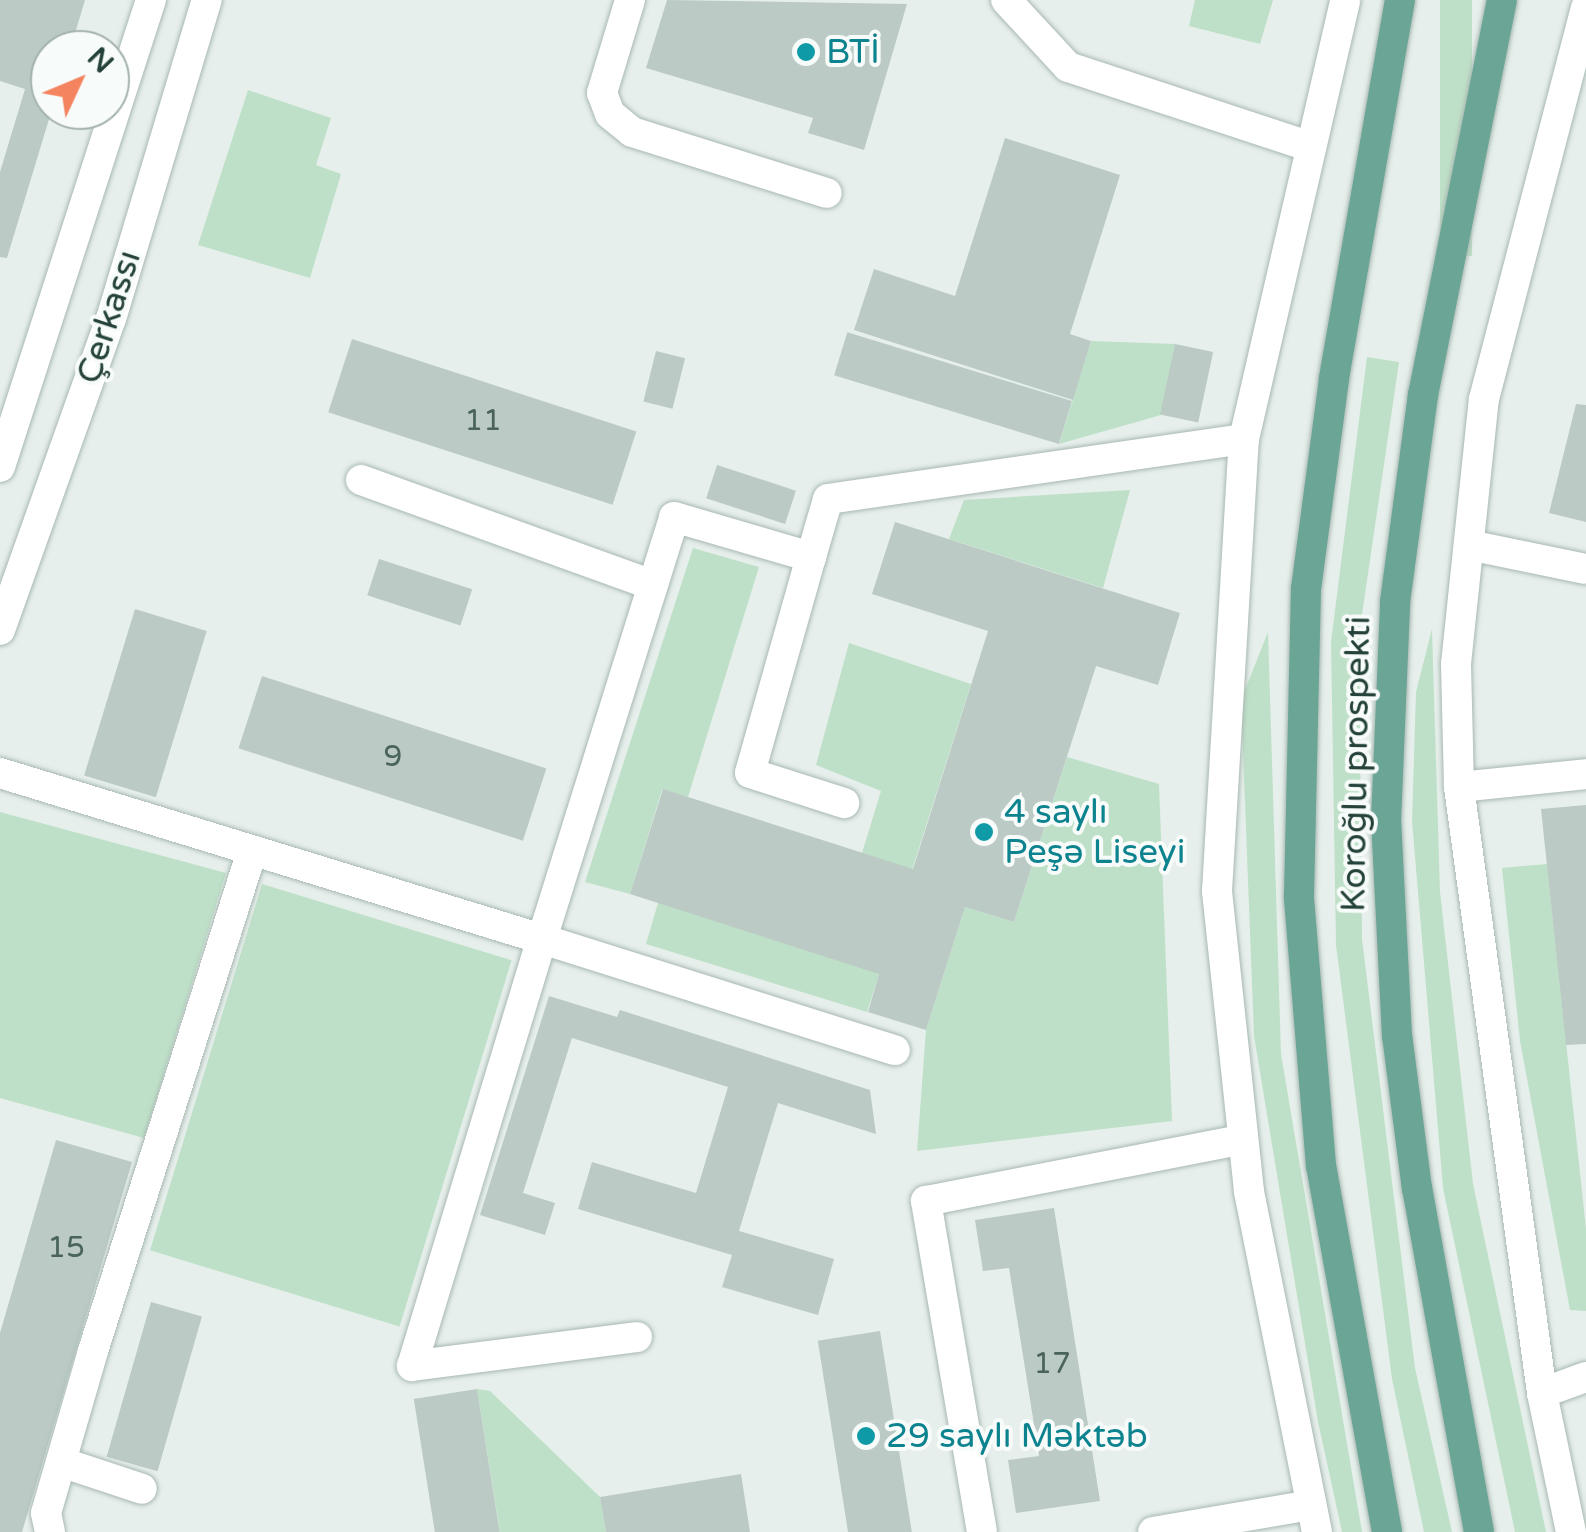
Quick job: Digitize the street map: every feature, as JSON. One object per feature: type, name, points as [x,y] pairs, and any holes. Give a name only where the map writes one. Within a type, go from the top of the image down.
[{"type":"main road","name":"Koroğlu prospekti","points":[[1387,1532],[1321,1166],[1299,896],[1306,589],[1343,322],[1400,0]]},
{"type":"main road","name":"Koroğlu prospekti","points":[[1479,1532],[1416,1190],[1397,1036],[1386,821],[1395,602],[1423,395],[1502,0]]},
{"type":"street","name":"Çerkassı","points":[[0,467],[151,0]]},
{"type":"street","name":"Çerkassı","points":[[0,630],[111,319],[206,0]]},
{"type":"street","points":[[628,0],[602,92],[610,114],[632,132],[826,193]]},
{"type":"street","points":[[1006,0],[1068,67],[1308,146]]},
{"type":"street","points":[[1153,1532],[1314,1518],[1241,1140],[1217,891],[1244,439],[1308,146],[1345,0]]},
{"type":"street","points":[[1571,1532],[1542,1393],[1459,787],[1456,664],[1484,399],[1586,8]]},
{"type":"street","points":[[844,802],[750,773],[828,499],[1244,439]]},
{"type":"street","points":[[361,480],[653,585]]},
{"type":"street","points":[[637,1337],[412,1366],[674,517],[811,557]]},
{"type":"street","points":[[1468,545],[1586,568]]},
{"type":"street","points":[[0,772],[895,1050]]},
{"type":"street","points":[[1459,787],[1586,774]]},
{"type":"street","points":[[50,1532],[46,1513],[61,1462],[252,851]]},
{"type":"street","points":[[982,1532],[926,1201],[1241,1140]]},
{"type":"street","points":[[1542,1393],[1586,1378]]},
{"type":"street","points":[[61,1462],[142,1489]]},
{"type":"green space","points":[[1195,0],[1273,0],[1260,44],[1189,26]]},
{"type":"green space","points":[[1440,0],[1472,0],[1472,256],[1440,256]]},
{"type":"green space","points":[[248,90],[331,118],[316,165],[341,174],[310,278],[198,245]]},
{"type":"green space","points":[[1091,341],[1175,344],[1161,415],[1059,444]]},
{"type":"green space","points":[[1367,357],[1399,362],[1359,635],[1362,939],[1415,1368],[1452,1532],[1424,1532],[1392,1379],[1336,945],[1331,642]]},
{"type":"green space","points":[[1130,490],[1103,588],[949,539],[964,500]]},
{"type":"green space","points":[[693,548],[759,567],[688,797],[662,790],[630,894],[585,882]]},
{"type":"green space","points":[[1432,629],[1440,892],[1473,1184],[1546,1532],[1515,1532],[1443,1188],[1412,821],[1416,692]]},
{"type":"green space","points":[[1268,632],[1281,1054],[1362,1532],[1342,1532],[1318,1422],[1254,1036],[1241,700]]},
{"type":"green space","points":[[849,643],[971,684],[867,1012],[646,944],[658,903],[862,853],[881,791],[816,765]]},
{"type":"green space","points":[[1067,757],[1159,784],[1172,1121],[917,1151],[926,1030],[965,907],[1014,922]]},
{"type":"green space","points":[[0,812],[226,873],[144,1138],[0,1098]]},
{"type":"green space","points":[[1547,864],[1586,1229],[1586,1311],[1570,1310],[1520,1041],[1502,868]]},
{"type":"green space","points":[[262,884],[512,960],[400,1327],[150,1250]]},
{"type":"green space","points":[[477,1389],[490,1391],[600,1497],[606,1532],[500,1532]]},
{"type":"building","points":[[0,0],[85,0],[76,30],[30,30],[30,130],[46,130],[7,258],[0,257],[0,172],[25,89],[0,81]]},
{"type":"building","name":"BTİ","points":[[667,0],[907,4],[864,150],[808,133],[813,118],[646,68]]},
{"type":"building","points":[[1005,138],[1120,175],[1070,334],[1091,341],[1073,400],[854,330],[874,269],[955,296]]},
{"type":"building","points":[[847,332],[1072,401],[1059,444],[834,375]]},
{"type":"building","points":[[352,339],[636,431],[613,505],[328,412]]},
{"type":"building","points":[[1175,344],[1213,352],[1198,423],[1160,414]]},
{"type":"building","points":[[656,351],[685,358],[673,409],[643,401]]},
{"type":"building","points":[[1576,404],[1586,405],[1586,522],[1549,513]]},
{"type":"building","points":[[717,465],[796,491],[785,524],[706,498]]},
{"type":"building","points":[[895,522],[1180,613],[1158,685],[1096,666],[1014,922],[965,907],[926,1030],[868,1012],[879,974],[630,894],[663,789],[913,869],[988,631],[872,594]]},
{"type":"building","points":[[379,559],[472,589],[460,625],[367,595]]},
{"type":"building","points":[[135,609],[207,631],[156,797],[84,775]]},
{"type":"building","points":[[262,676],[546,768],[523,841],[239,748]]},
{"type":"building","points":[[1586,805],[1586,1044],[1566,1045],[1541,809]]},
{"type":"building","points":[[549,996],[617,1017],[620,1010],[870,1090],[876,1134],[778,1103],[739,1231],[834,1259],[818,1315],[722,1287],[732,1255],[578,1209],[592,1162],[696,1193],[728,1087],[572,1038],[523,1193],[555,1203],[545,1235],[480,1215]]},
{"type":"building","points":[[56,1140],[132,1162],[22,1532],[0,1532],[0,1333]]},
{"type":"building","points":[[1054,1208],[1100,1501],[1016,1513],[1008,1460],[1039,1456],[1009,1268],[983,1271],[975,1220]]},
{"type":"building","points":[[151,1302],[202,1317],[158,1471],[107,1457]]},
{"type":"building","name":"29 saylı Məktəb","points":[[880,1331],[912,1532],[848,1532],[818,1341]]},
{"type":"building","points":[[477,1389],[500,1532],[435,1532],[414,1399]]},
{"type":"building","points":[[741,1474],[750,1532],[606,1532],[600,1497]]},
{"type":"place","name":"BTİ","points":[[806,52]]},
{"type":"place","name":"4 saylı Peşə Liseyi","points":[[984,832]]},
{"type":"place","name":"29 saylı Məktəb","points":[[866,1436]]}]
